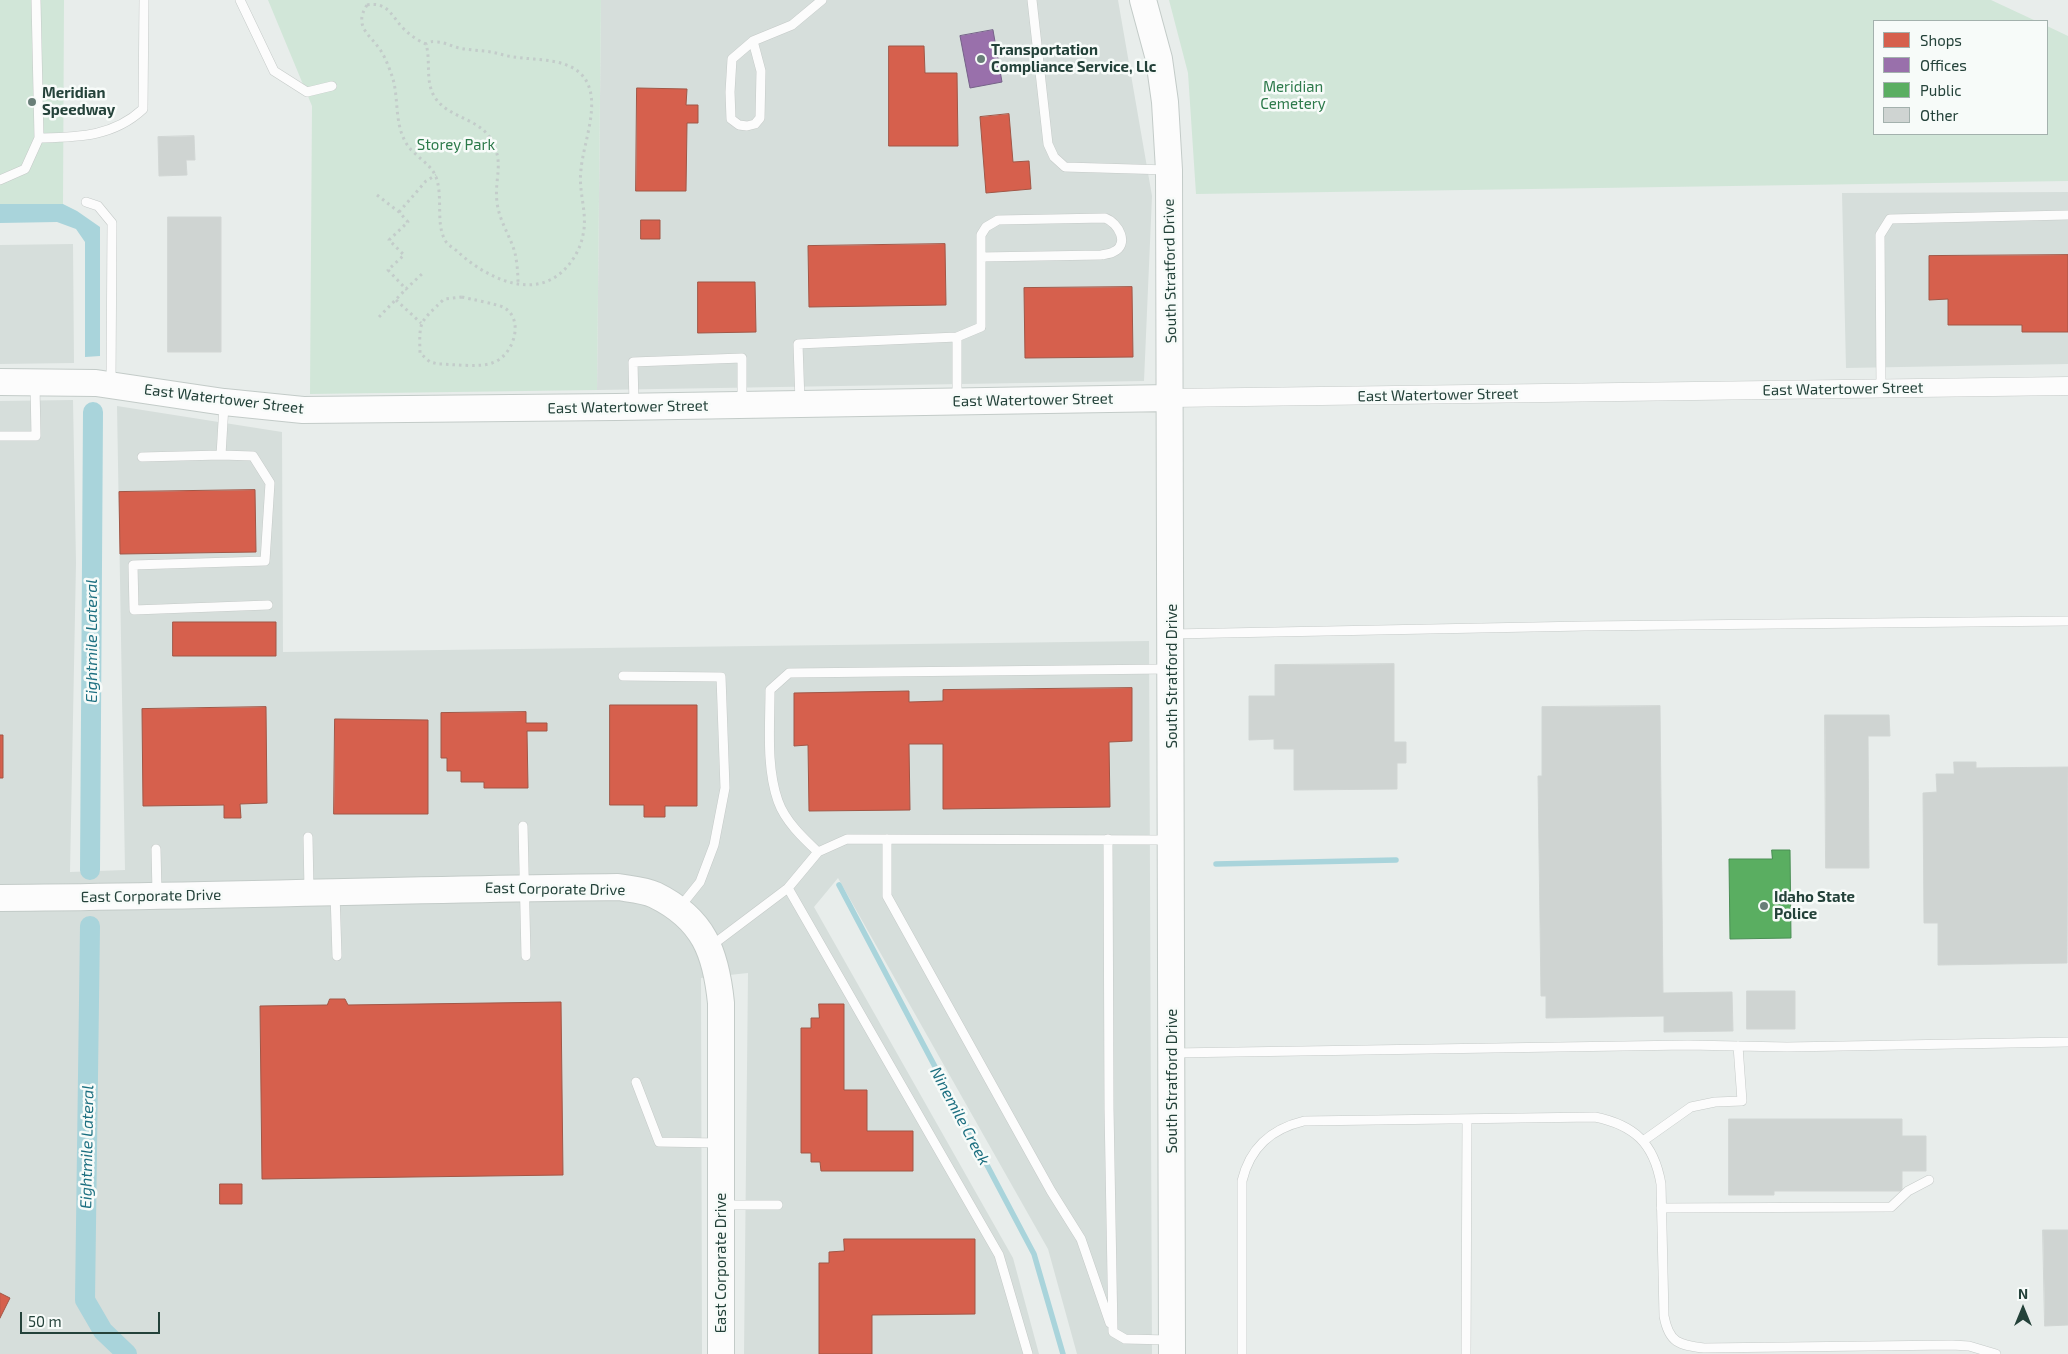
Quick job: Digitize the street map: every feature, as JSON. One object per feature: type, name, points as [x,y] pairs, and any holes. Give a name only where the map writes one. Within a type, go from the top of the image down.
[{"type":"street","name":"South Stratford Drive","points":[[1143,0],[1159,59],[1166,102],[1169,170],[1172,669],[1172,1347]]},
{"type":"street","name":"East Watertower Street","points":[[0,382],[74,382],[111,385],[273,408],[336,410],[2068,386]]},
{"type":"street","name":"East Corporate Drive","points":[[0,898],[157,897],[335,891],[618,887],[654,894],[678,909],[693,923],[710,947],[718,974],[721,1004],[721,1354]]},
{"type":"lane","points":[[0,180],[25,169],[39,138],[36,0]]},
{"type":"lane","points":[[39,138],[88,136],[133,118],[143,109],[144,0]]},
{"type":"lane","points":[[240,0],[274,71],[307,92],[332,86]]},
{"type":"lane","points":[[753,41],[761,71],[760,118],[755,124],[747,126],[739,125],[731,119],[732,59],[753,41],[792,25],[822,0]]},
{"type":"lane","points":[[1032,0],[1048,144],[1054,157],[1065,168],[1169,170]]},
{"type":"lane","points":[[86,202],[98,206],[112,223],[111,385]]},
{"type":"lane","points":[[1881,389],[1880,235],[1890,219],[2068,215]]},
{"type":"lane","points":[[800,404],[798,344],[957,337],[981,327],[981,257],[981,235],[986,227],[998,220],[1105,218],[1113,221],[1120,230],[1121,244],[1115,252],[1101,255],[981,257]]},
{"type":"lane","points":[[957,337],[957,402]]},
{"type":"lane","points":[[634,407],[633,362],[742,358],[742,405]]},
{"type":"lane","points":[[0,436],[36,436],[36,381]]},
{"type":"lane","points":[[221,456],[224,402]]},
{"type":"lane","points":[[142,457],[253,456],[270,483],[265,562],[133,565],[134,610],[268,605]]},
{"type":"lane","points":[[1171,634],[1585,626],[2068,621]]},
{"type":"lane","points":[[818,852],[796,830],[778,802],[771,762],[770,690],[789,673],[1172,669]]},
{"type":"lane","points":[[623,676],[721,677],[725,788],[714,845],[700,882],[678,909]]},
{"type":"lane","points":[[523,826],[526,956]]},
{"type":"lane","points":[[308,837],[309,892]]},
{"type":"lane","points":[[710,947],[788,888],[818,852],[847,839],[1172,840]]},
{"type":"lane","points":[[887,839],[887,896],[1051,1191],[1081,1240],[1113,1332],[1125,1339],[1172,1347]]},
{"type":"lane","points":[[1108,839],[1109,1098],[1113,1332]]},
{"type":"lane","points":[[156,848],[157,897]]},
{"type":"lane","points":[[788,888],[999,1255],[1028,1354]]},
{"type":"lane","points":[[335,891],[337,956]]},
{"type":"lane","points":[[1172,1053],[1688,1045],[1796,1047],[2068,1042]]},
{"type":"lane","points":[[1643,1141],[1691,1107],[1715,1102],[1742,1101],[1738,1046]]},
{"type":"lane","points":[[636,1082],[659,1142],[720,1142]]},
{"type":"lane","points":[[1242,1354],[1242,1181],[1245,1168],[1260,1142],[1271,1134],[1287,1125],[1304,1121],[1594,1117],[1613,1121],[1630,1129],[1653,1154],[1658,1168],[1661,1208],[1664,1316],[1666,1330],[1675,1342],[1704,1348],[1888,1350],[1969,1346],[1996,1354]]},
{"type":"lane","points":[[1466,1354],[1467,1118]]},
{"type":"lane","points":[[1661,1208],[1891,1207],[1908,1191],[1929,1180]]},
{"type":"lane","points":[[720,1206],[778,1206]]},
{"type":"path","points":[[365,0],[367,5],[362,19],[363,27],[381,51],[393,79],[401,132],[409,146],[436,175],[442,230],[447,243],[476,268],[495,278],[518,283],[539,284],[560,274],[570,264],[583,236],[585,224],[580,170],[590,121],[591,99],[588,84],[580,73],[555,61],[513,58],[486,50],[457,47],[438,42],[426,44],[406,32],[389,10],[381,5],[367,5]]},
{"type":"path","points":[[426,44],[429,59],[428,74],[434,95],[447,110],[480,127],[490,138],[497,152],[500,166],[497,202],[501,219],[515,253],[518,283]]},
{"type":"path","points":[[399,212],[426,182],[436,175]]},
{"type":"path","points":[[377,195],[399,212],[408,222],[389,240],[404,255],[388,270],[406,289]]},
{"type":"path","points":[[379,317],[424,272]]},
{"type":"path","points":[[396,300],[421,323],[420,353],[430,362],[438,364],[493,363],[509,350],[515,331],[511,315],[502,307],[462,297],[444,299],[421,323]]},
{"type":"shaded area","points":[[601,0],[1118,0],[1152,196],[1144,381],[597,390]]},
{"type":"shaded area","points":[[2068,192],[2068,364],[1846,368],[1842,193]]},
{"type":"shaded area","points":[[73,244],[74,363],[0,364],[0,245]]},
{"type":"shaded area","points":[[73,400],[76,563],[70,872],[125,870],[117,406],[282,432],[283,652],[1149,641],[1152,1354],[1077,1354],[1048,1249],[838,878],[814,907],[1013,1258],[1039,1354],[744,1354],[748,973],[701,978],[702,1354],[0,1354],[0,401]]},
{"type":"green space","name":"Meridian Speedway","points":[[0,0],[64,0],[63,204],[0,204]]},
{"type":"green space","name":"Storey Park","points":[[268,0],[601,0],[597,390],[310,394],[312,106]]},
{"type":"green space","name":"Meridian Cemetery","points":[[1169,0],[1991,0],[2034,20],[1873,20],[1873,135],[2048,135],[2048,26],[2068,36],[2068,181],[1196,194],[1188,73]]},
{"type":"water","points":[[0,204],[63,204],[100,227],[100,356],[85,357],[85,242],[76,229],[57,222],[0,223]]},
{"type":"building: Shops","points":[[889,46],[924,46],[925,73],[957,73],[958,146],[889,146]]},
{"type":"building: Shops","points":[[637,88],[687,89],[686,105],[698,105],[698,123],[687,123],[686,191],[636,191]]},
{"type":"building: Shops","points":[[1009,114],[1013,162],[1029,161],[1031,189],[986,193],[980,117]]},
{"type":"building: Shops","points":[[641,220],[660,220],[660,239],[641,239]]},
{"type":"building: Shops","points":[[945,244],[946,305],[809,307],[808,246]]},
{"type":"building: Shops","points":[[2068,255],[2068,332],[2022,332],[2022,325],[1948,325],[1948,299],[1929,300],[1929,256]]},
{"type":"building: Shops","points":[[698,282],[755,282],[756,332],[698,333]]},
{"type":"building: Shops","points":[[1132,287],[1133,357],[1025,358],[1024,288]]},
{"type":"building: Shops","points":[[255,490],[256,552],[120,554],[119,492]]},
{"type":"building: Shops","points":[[173,622],[276,622],[276,656],[173,656]]},
{"type":"building: Shops","points":[[1132,688],[1132,741],[1109,742],[1110,807],[943,809],[943,744],[909,744],[910,810],[809,811],[808,745],[794,746],[794,693],[909,691],[909,702],[943,701],[943,690]]},
{"type":"building: Shops","points":[[610,705],[697,705],[697,806],[665,806],[665,817],[644,817],[644,805],[610,805]]},
{"type":"building: Shops","points":[[266,707],[267,803],[240,804],[241,818],[224,818],[224,805],[143,806],[142,709]]},
{"type":"building: Shops","points":[[526,712],[526,723],[547,723],[547,731],[527,731],[528,788],[484,788],[484,782],[461,782],[461,771],[447,771],[447,758],[441,758],[441,713]]},
{"type":"building: Shops","points":[[335,719],[428,720],[428,814],[334,814]]},
{"type":"building: Shops","points":[[0,735],[3,735],[3,778],[0,778]]},
{"type":"building: Shops","points":[[330,999],[345,999],[348,1005],[561,1002],[563,1175],[262,1179],[260,1006],[327,1005]]},
{"type":"building: Shops","points":[[819,1004],[844,1004],[844,1090],[867,1090],[867,1131],[913,1131],[913,1171],[821,1171],[820,1162],[811,1162],[811,1153],[801,1153],[801,1028],[811,1028],[811,1018],[819,1018]]},
{"type":"building: Shops","points":[[220,1184],[242,1184],[242,1204],[220,1204]]},
{"type":"building: Shops","points":[[844,1239],[975,1239],[975,1314],[872,1315],[872,1354],[819,1354],[819,1263],[829,1263],[829,1252],[844,1251]]},
{"type":"building: Shops","points":[[0,1293],[10,1298],[0,1318]]},
{"type":"building: Offices","name":"Transportation Compliance Service, Llc","points":[[993,30],[1002,82],[970,88],[960,36]]},
{"type":"building: Public","points":[[1772,850],[1790,850],[1791,938],[1730,939],[1729,859],[1772,859]]},
{"type":"building: Other","points":[[194,136],[195,160],[186,160],[187,175],[159,176],[158,137]]},
{"type":"building: Other","points":[[168,217],[221,217],[221,352],[168,352]]},
{"type":"building: Other","points":[[1394,664],[1394,742],[1406,742],[1406,763],[1397,763],[1397,789],[1294,790],[1294,749],[1274,749],[1274,739],[1249,740],[1249,696],[1275,696],[1275,665]]},
{"type":"building: Other","points":[[1660,706],[1663,993],[1732,992],[1733,1031],[1664,1032],[1664,1016],[1546,1018],[1546,996],[1541,996],[1538,776],[1542,776],[1542,707]]},
{"type":"building: Other","points":[[1825,715],[1889,715],[1890,736],[1868,736],[1869,868],[1826,868]]},
{"type":"building: Other","points":[[1954,762],[1976,762],[1976,768],[2068,767],[2067,963],[1938,965],[1938,923],[1924,923],[1923,793],[1937,792],[1936,774],[1954,774]]},
{"type":"building: Other","points":[[1747,991],[1795,991],[1795,1029],[1747,1029]]},
{"type":"building: Other","points":[[1729,1119],[1902,1119],[1902,1136],[1926,1136],[1926,1171],[1902,1171],[1902,1191],[1774,1191],[1774,1195],[1729,1195]]},
{"type":"building: Other","points":[[2043,1230],[2068,1230],[2068,1325],[2045,1326]]},
{"type":"waterway","name":"Eightmile Lateral","points":[[90,870],[93,412]]},
{"type":"waterway","points":[[1216,864],[1396,860]]},
{"type":"waterway","name":"Ninemile Creek","points":[[839,885],[1034,1254],[1063,1354]]},
{"type":"waterway","name":"Eightmile Lateral","points":[[90,926],[85,1300],[103,1331],[127,1354]]},
{"type":"place","name":"Transportation Compliance Service, Llc","points":[[981,59]]},
{"type":"place","name":"Meridian Speedway","points":[[32,102]]},
{"type":"place","name":"Idaho State Police","points":[[1764,906]]}]
